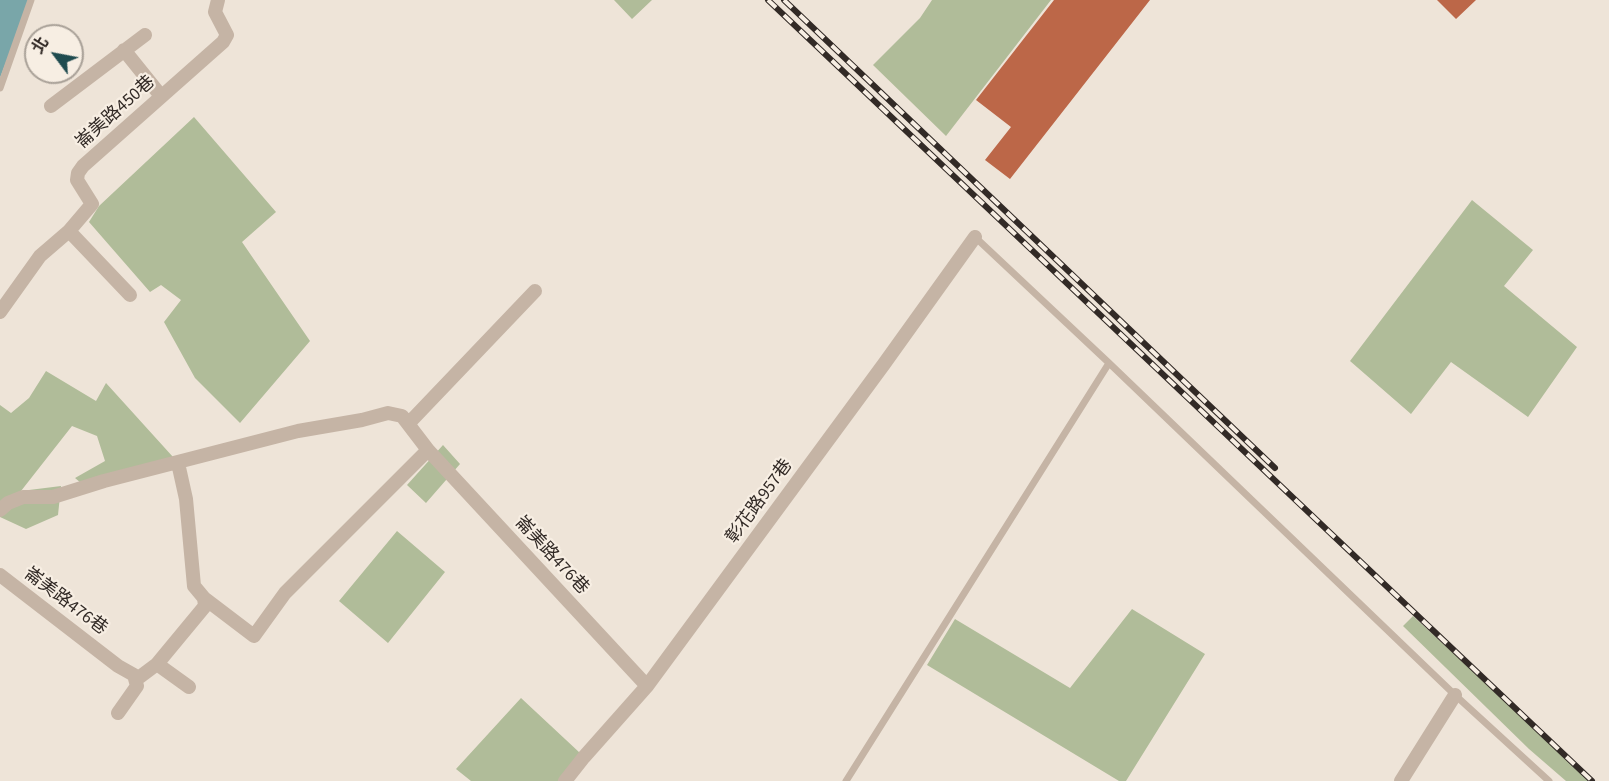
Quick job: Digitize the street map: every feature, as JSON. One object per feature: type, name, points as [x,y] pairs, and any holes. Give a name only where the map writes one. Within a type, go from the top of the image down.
[{"type":"street","name":"崙美路450巷","points":[[0,312],[40,256],[69,231],[92,204],[77,180],[78,173],[83,166],[223,42],[227,35],[214,12],[218,0]]},
{"type":"street","points":[[51,106],[145,35]]},
{"type":"street","points":[[124,50],[161,96]]},
{"type":"street","points":[[69,231],[130,295]]},
{"type":"street","name":"彰花路957巷","points":[[566,781],[584,757],[647,686],[975,237]]},
{"type":"street","points":[[0,510],[8,503],[23,497],[53,497],[105,481],[298,431],[388,413],[402,416],[409,423],[535,291]]},
{"type":"street","name":"崙美路476巷","points":[[409,423],[428,450],[647,686]]},
{"type":"street","points":[[178,463],[186,499],[194,586],[204,598],[254,636],[285,593],[428,450]]},
{"type":"street","name":"崙美路476巷","points":[[0,575],[137,679]]},
{"type":"street","points":[[118,713],[137,686],[137,679],[157,664],[205,606],[204,598]]},
{"type":"street","points":[[157,664],[189,687]]},
{"type":"street","points":[[1401,781],[1455,695]]},
{"type":"lane","points":[[0,88],[31,0]]},
{"type":"lane","points":[[975,237],[1110,363],[1455,695],[1549,781]]},
{"type":"lane","points":[[846,781],[1110,363]]},
{"type":"green space","points":[[614,0],[652,0],[632,19]]},
{"type":"green space","points":[[932,0],[1051,0],[946,136],[873,65],[920,18]]},
{"type":"green space","points":[[194,117],[276,212],[242,242],[310,341],[240,423],[195,378],[164,322],[181,300],[161,285],[150,292],[89,222],[99,206]]},
{"type":"green space","points":[[1472,200],[1533,250],[1504,286],[1577,347],[1528,417],[1451,362],[1411,414],[1350,361]]},
{"type":"green space","points":[[46,371],[96,401],[106,383],[173,457],[81,483],[75,478],[105,461],[97,436],[72,426],[21,491],[61,486],[58,515],[26,529],[0,517],[0,405],[11,413],[29,398]]},
{"type":"green space","points":[[443,445],[460,464],[426,503],[407,485]]},
{"type":"green space","points":[[397,531],[445,572],[388,643],[339,601]]},
{"type":"green space","points":[[1132,609],[1205,654],[1126,781],[1119,781],[927,665],[955,619],[1070,688]]},
{"type":"green space","points":[[1413,616],[1592,781],[1566,781],[1529,749],[1403,626]]},
{"type":"green space","points":[[521,698],[580,753],[558,781],[471,781],[456,769]]},
{"type":"water","points":[[0,0],[30,0],[0,78]]},
{"type":"building","points":[[1054,0],[1150,0],[1010,179],[985,160],[1011,127],[976,100]]},
{"type":"building","points":[[1437,0],[1476,0],[1456,19]]},
{"type":"railway","points":[[768,0],[1592,781]]},
{"type":"railway","points":[[784,0],[1275,468]]}]
